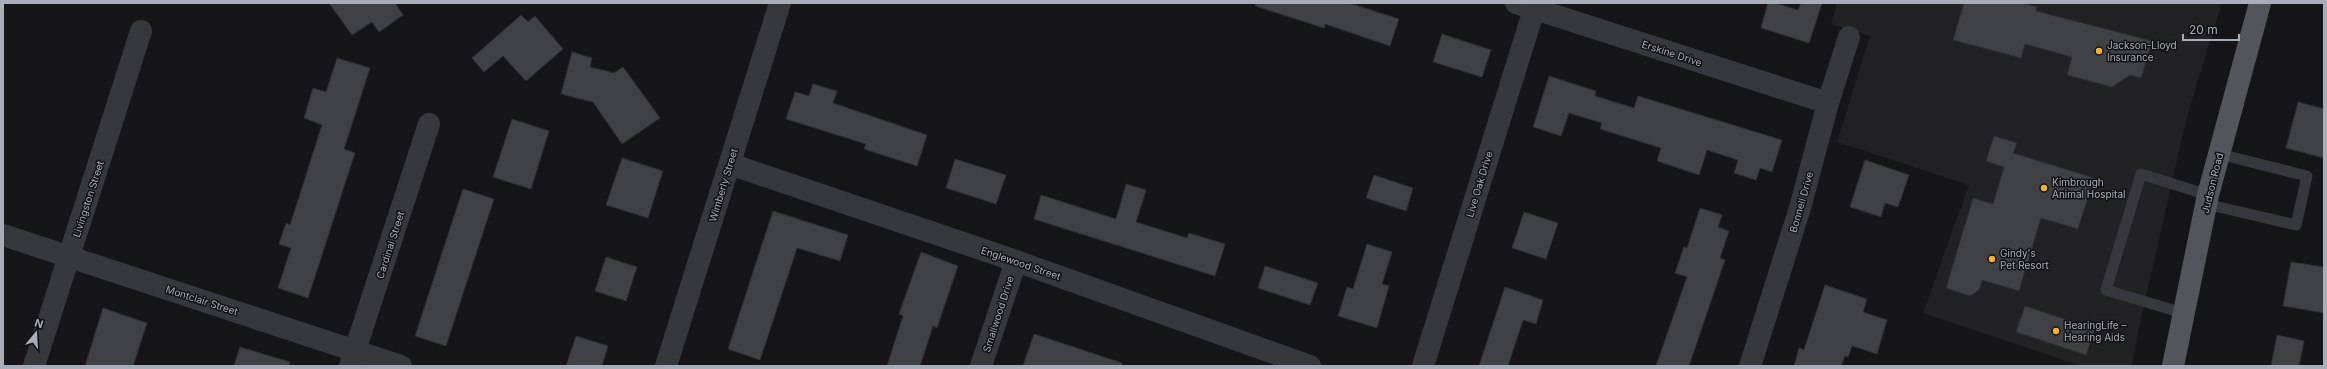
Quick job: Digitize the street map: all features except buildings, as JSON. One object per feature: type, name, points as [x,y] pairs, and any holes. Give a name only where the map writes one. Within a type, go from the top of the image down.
[{"type":"main road","name":"Judson Road","points":[[2173,366],[2207,200],[2260,3]]},
{"type":"street","name":"Wimberly Street","points":[[666,366],[780,3]]},
{"type":"street","name":"Erskine Drive","points":[[1529,5],[1828,103]]},
{"type":"street","name":"Live Oak Drive","points":[[1423,366],[1529,5]]},
{"type":"street","name":"Livingston Street","points":[[34,366],[141,31]]},
{"type":"street","name":"Bonnell Drive","points":[[1750,366],[1800,208],[1828,103],[1849,37]]},
{"type":"street","name":"Cardinal Street","points":[[353,359],[429,124]]},
{"type":"street","name":"Englewood Street","points":[[730,164],[1016,261],[1310,366]]},
{"type":"street","name":"Montclair Street","points":[[3,235],[69,256],[353,359],[401,366]]},
{"type":"street","name":"Smallwood Drive","points":[[981,366],[1016,261]]},
{"type":"lane","points":[[2183,313],[2106,290],[2141,174],[2207,200],[2296,225],[2307,176],[2219,154]]},
{"type":"shaded area","points":[[1837,3],[2222,3],[2190,106],[2139,328],[2132,366],[2081,366],[1923,313],[1969,185],[1837,142],[1870,36],[1831,24]]},
{"type":"place","name":"Jackson-Lloyd Insurance","points":[[2099,51]]},
{"type":"place","name":"Kimbrough Animal Hospital","points":[[2044,188]]},
{"type":"place","name":"Gindy's Pet Resort","points":[[1992,259]]},
{"type":"place","name":"HearingLife – Hearing Aids","points":[[2056,331]]}]
